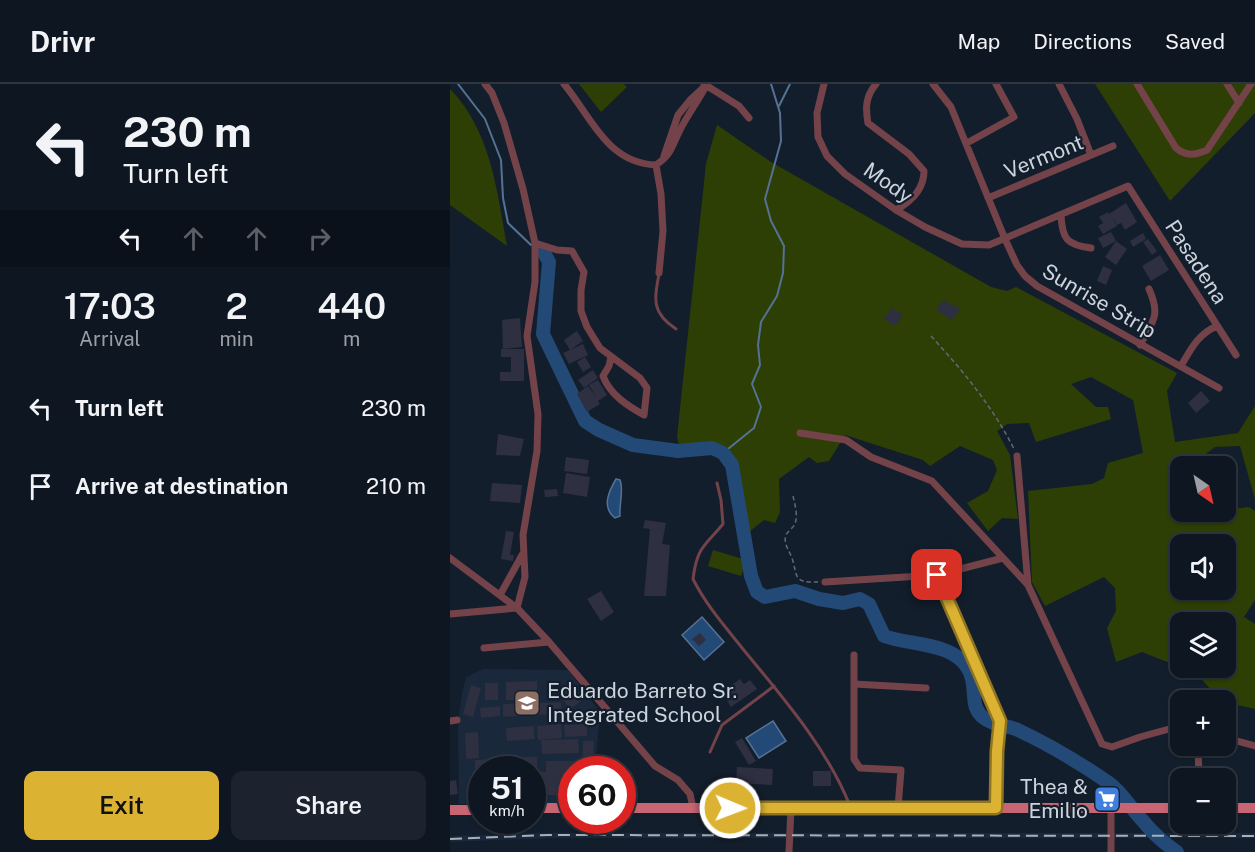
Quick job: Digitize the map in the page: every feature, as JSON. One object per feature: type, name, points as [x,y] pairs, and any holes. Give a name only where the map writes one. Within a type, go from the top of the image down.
[{"type":"main road","points":[[1236,808],[1255,807]]},
{"type":"main road","points":[[636,808],[1170,808]]},
{"type":"main road","points":[[450,810],[468,810]]},
{"type":"street","points":[[484,84],[492,93],[504,123],[523,189],[535,243],[535,282],[527,336],[538,414],[537,451],[526,513],[523,553],[525,576],[517,608]]},
{"type":"street","points":[[564,84],[615,151],[641,164],[656,165]]},
{"type":"street","points":[[659,273],[663,231],[661,194],[656,165],[668,148],[673,125],[678,115],[706,84],[739,106],[749,118]]},
{"type":"street","name":"Mody","points":[[824,84],[817,113],[818,138],[827,156],[845,174],[896,210],[962,244],[989,245],[1128,186]]},
{"type":"street","points":[[876,84],[870,92],[866,108],[868,123],[909,154],[924,171],[924,181],[918,192],[908,204],[896,210]]},
{"type":"street","name":"Sunrise Strip","points":[[933,84],[951,106],[1005,239],[1017,265],[1025,276],[1037,286],[1219,388]]},
{"type":"street","points":[[967,143],[1014,117],[996,84]]},
{"type":"street","points":[[1059,84],[1077,119],[1091,155]]},
{"type":"street","points":[[1137,84],[1176,148],[1183,153],[1195,155],[1207,150],[1251,84]]},
{"type":"street","points":[[1227,84],[1239,103]]},
{"type":"street","name":"Vermont","points":[[988,198],[1113,146]]},
{"type":"street","name":"Pasadena","points":[[1128,186],[1236,355]]},
{"type":"street","points":[[1061,215],[1062,231],[1067,240],[1076,246],[1091,248]]},
{"type":"street","points":[[535,243],[557,250],[572,251],[584,272],[581,310],[587,327],[600,348],[640,378],[647,387],[644,415],[607,386],[603,376],[611,357]]},
{"type":"street","points":[[1140,345],[1155,316],[1156,305],[1149,290]]},
{"type":"street","points":[[1181,366],[1199,337],[1205,331],[1217,326]]},
{"type":"street","points":[[800,433],[846,440],[872,457],[932,481],[1028,585],[1102,744],[1112,747],[1170,729]]},
{"type":"street","points":[[1017,456],[1028,585]]},
{"type":"street","points":[[500,595],[523,553]]},
{"type":"street","points":[[450,558],[517,608],[655,766],[678,780],[690,794],[693,808]]},
{"type":"street","points":[[825,582],[937,575],[1003,558]]},
{"type":"street","points":[[937,575],[1000,724],[996,808]]},
{"type":"street","points":[[450,614],[517,608]]},
{"type":"street","points":[[484,648],[549,642]]},
{"type":"street","points":[[854,655],[854,759],[860,768],[901,770],[898,808]]},
{"type":"street","points":[[854,684],[926,688]]},
{"type":"street","points":[[1236,741],[1255,746]]},
{"type":"street","points":[[789,852],[791,808]]},
{"type":"street","points":[[1110,808],[1111,852]]},
{"type":"lane","points":[[659,273],[655,303],[663,320],[676,329]]},
{"type":"lane","points":[[717,483],[723,524],[696,558],[693,579],[718,618],[774,686],[813,740],[841,783],[850,808]]},
{"type":"lane","points":[[710,752],[722,725],[774,686]]},
{"type":"path","points":[[931,336],[975,388],[1002,426],[1017,456]]},
{"type":"path","points":[[793,496],[796,514],[794,525],[786,536],[786,547],[792,558],[795,574],[801,580],[825,582]]},
{"type":"shaded area","points":[[483,669],[568,670],[600,712],[596,756],[558,756],[558,804],[546,804],[546,756],[468,756],[468,804],[459,804],[458,722],[466,677]]},
{"type":"shaded area","points":[[546,833],[1147,833],[1152,838],[549,838],[450,842],[450,836]]},
{"type":"shaded area","points":[[1164,833],[1255,833],[1255,838],[1170,838]]},
{"type":"green space","points":[[579,84],[624,84],[627,87],[601,112]]},
{"type":"green space","points":[[1095,84],[1255,84],[1255,113],[1170,201]]},
{"type":"green space","points":[[450,89],[475,124],[483,143],[495,183],[507,246],[450,205]]},
{"type":"green space","points":[[717,125],[771,162],[991,287],[1007,291],[1016,287],[1177,373],[1167,391],[1175,442],[1238,433],[1255,406],[1255,499],[1240,446],[1215,447],[1203,456],[1170,456],[1170,522],[1236,522],[1236,509],[1249,507],[1255,511],[1255,600],[1244,617],[1255,624],[1255,709],[1236,705],[1236,690],[1211,690],[1201,678],[1236,678],[1236,612],[1170,612],[1170,663],[1142,652],[1116,662],[1107,628],[1116,611],[1115,588],[1104,577],[1045,606],[1032,582],[1028,491],[1092,484],[1104,478],[1108,463],[1143,453],[1133,400],[1091,377],[1071,384],[1096,407],[1108,407],[1111,419],[1036,442],[1029,423],[1007,424],[997,431],[1010,455],[1018,519],[1002,518],[988,531],[967,503],[988,491],[997,470],[993,460],[960,446],[930,466],[923,460],[845,435],[829,461],[817,463],[809,457],[779,479],[780,512],[775,523],[764,520],[744,536],[732,465],[723,453],[712,448],[679,445],[677,437],[706,164]]},
{"type":"green space","points":[[713,550],[746,560],[741,576],[708,566]]},
{"type":"water","points":[[616,479],[620,480],[621,493],[620,516],[615,518],[607,504]]},
{"type":"water","points":[[702,617],[724,642],[704,660],[682,635]]},
{"type":"water","points":[[773,721],[786,741],[759,758],[746,738]]},
{"type":"building","points":[[1126,203],[1137,222],[1125,230],[1121,223],[1117,225],[1112,217],[1117,226],[1103,234],[1098,226],[1103,223],[1099,217],[1108,212],[1109,214]]},
{"type":"building","points":[[1111,232],[1116,241],[1103,248],[1098,238]]},
{"type":"building","points":[[1143,233],[1146,239],[1133,247],[1130,241]]},
{"type":"building","points":[[1148,239],[1157,251],[1152,255],[1143,242]]},
{"type":"building","points":[[1116,241],[1127,249],[1116,265],[1105,257]]},
{"type":"building","points":[[1160,255],[1169,270],[1151,281],[1142,266]]},
{"type":"building","points":[[1103,266],[1112,270],[1106,285],[1097,281]]},
{"type":"building","points":[[943,300],[960,309],[952,320],[936,310]]},
{"type":"building","points":[[892,308],[903,315],[895,326],[884,319]]},
{"type":"building","points":[[520,318],[522,347],[503,349],[502,320]]},
{"type":"building","points":[[577,331],[583,341],[570,350],[564,340]]},
{"type":"building","points":[[583,344],[588,355],[569,364],[563,353]]},
{"type":"building","points":[[501,349],[524,349],[524,381],[500,381],[500,372],[511,372],[511,357],[501,357]]},
{"type":"building","points":[[585,357],[591,367],[583,372],[577,362]]},
{"type":"building","points":[[593,370],[598,378],[584,388],[578,380]]},
{"type":"building","points":[[598,380],[607,395],[598,401],[600,404],[587,412],[577,394],[588,386],[596,397],[589,385]]},
{"type":"building","points":[[1201,391],[1210,401],[1196,413],[1188,403]]},
{"type":"building","points":[[498,434],[524,439],[520,456],[496,455]]},
{"type":"building","points":[[566,457],[589,460],[587,474],[564,471]]},
{"type":"building","points":[[566,473],[590,477],[587,497],[563,493]]},
{"type":"building","points":[[492,483],[522,485],[520,503],[490,501]]},
{"type":"building","points":[[557,489],[558,496],[545,497],[544,490]]},
{"type":"building","points":[[645,520],[666,523],[662,544],[670,545],[666,596],[644,596],[650,529],[643,528]]},
{"type":"building","points":[[506,531],[514,532],[510,555],[514,555],[513,561],[501,559]]},
{"type":"building","points":[[601,591],[614,612],[601,621],[587,599]]},
{"type":"building","points":[[700,633],[706,640],[699,646],[692,639]]},
{"type":"building","points":[[740,679],[744,684],[750,680],[757,689],[731,707],[726,699],[731,695],[726,689]]},
{"type":"building","points":[[537,681],[537,700],[506,700],[506,682]]},
{"type":"building","points":[[485,683],[498,683],[498,700],[485,700]]},
{"type":"building","points":[[567,683],[581,701],[570,709],[556,691]]},
{"type":"building","points":[[471,685],[481,688],[473,717],[463,714]]},
{"type":"building","points":[[561,702],[561,714],[536,715],[536,703]]},
{"type":"building","points":[[534,703],[534,715],[503,717],[503,704]]},
{"type":"building","points":[[500,706],[500,716],[481,718],[480,708]]},
{"type":"building","points":[[561,724],[562,738],[538,740],[537,726]]},
{"type":"building","points":[[587,724],[587,736],[565,737],[564,725]]},
{"type":"building","points":[[534,726],[534,739],[507,741],[506,728]]},
{"type":"building","points":[[478,732],[479,756],[468,756],[466,759],[465,733]]},
{"type":"building","points":[[742,738],[756,761],[749,765],[735,742]]},
{"type":"building","points":[[578,739],[579,753],[542,754],[541,740]]},
{"type":"building","points":[[583,741],[594,741],[593,756],[583,756]]},
{"type":"building","points":[[546,761],[558,761],[558,795],[546,795]]},
{"type":"building","points":[[737,767],[773,769],[772,785],[736,783]]},
{"type":"building","points":[[813,771],[831,771],[831,786],[813,786]]},
{"type":"building","points":[[456,780],[458,794],[450,795],[450,781]]},
{"type":"waterway","points":[[458,84],[485,119],[501,160],[503,198],[508,223],[531,245]]},
{"type":"waterway","points":[[723,453],[754,428],[761,407],[752,384],[760,365],[758,345],[761,322],[777,296],[783,273],[784,246],[771,221],[765,199],[781,141],[780,113],[771,84]]},
{"type":"waterway","points":[[779,106],[790,84]]},
{"type":"waterway","points":[[543,251],[549,262],[543,334],[585,421],[633,445],[678,451],[712,448],[723,453],[732,465],[751,576],[757,592],[765,597],[795,591],[819,599],[843,603],[860,599],[869,604],[884,636],[951,653],[962,660],[969,671],[974,699],[980,715],[992,723],[1018,730],[1042,742],[1109,783],[1119,791],[1150,829],[1177,852]]},
{"type":"railway","points":[[450,839],[549,835],[1255,836]]},
{"type":"place","name":"Eduardo Barreto Sr. Integrated School","points":[[527,703]]},
{"type":"place","name":"Thea & Emilio","points":[[1107,799]]},
{"type":"route","points":[[730,808],[996,808],[1000,721],[937,575]]}]
